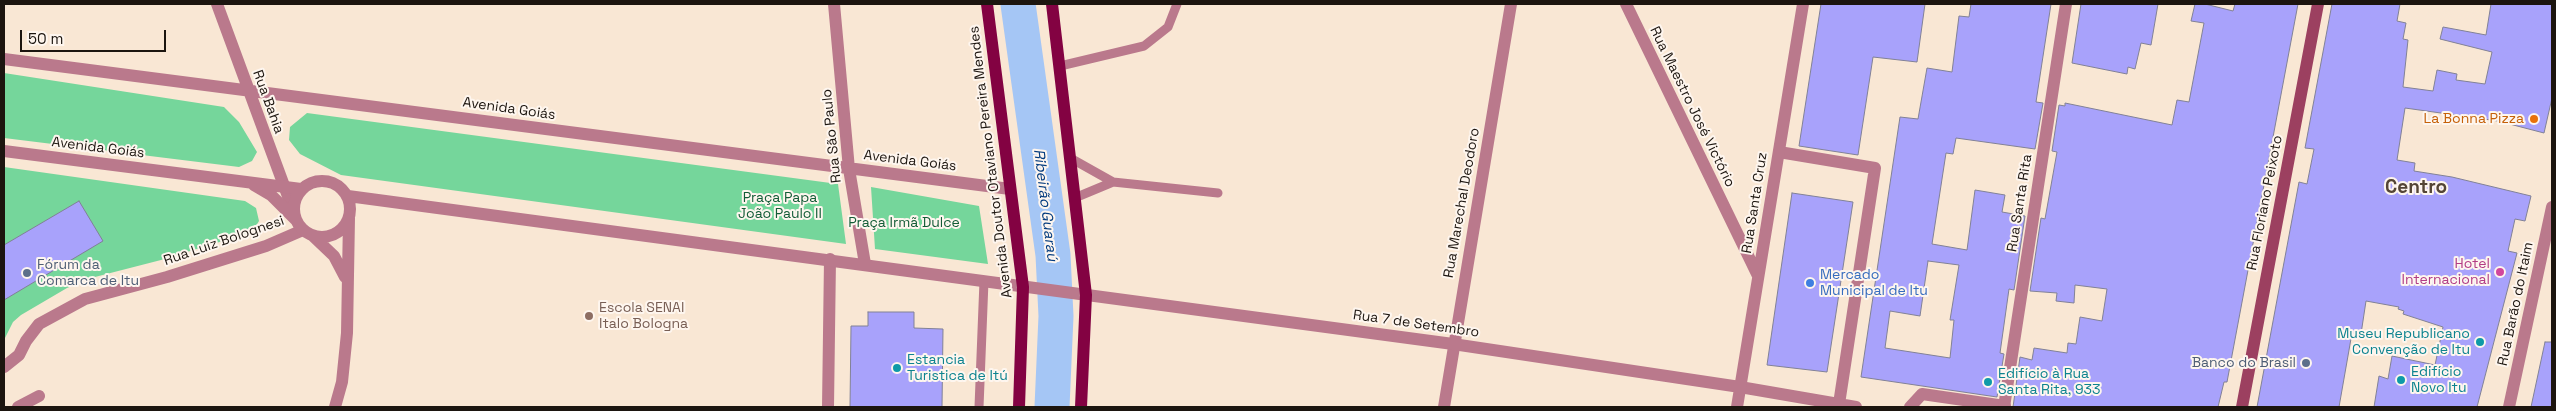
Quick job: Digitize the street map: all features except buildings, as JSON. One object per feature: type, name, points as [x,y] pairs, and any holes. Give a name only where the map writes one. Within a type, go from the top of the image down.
[{"type":"main road","name":"Avenida Doutor Otaviano Pereira Mendes","points":[[987,4],[1023,287],[1019,407]]},
{"type":"main road","points":[[1052,4],[1072,159],[1086,295],[1081,407]]},
{"type":"main road","name":"Rua Floriano Peixoto","points":[[2242,407],[2318,4]]},
{"type":"street","name":"Rua Bahia","points":[[217,4],[283,187],[301,224]]},
{"type":"street","name":"Rua São Paulo","points":[[834,4],[849,169],[865,264]]},
{"type":"street","name":"Rua Marechal Deodoro","points":[[1444,407],[1511,4]]},
{"type":"street","name":"Rua Maestro José Victório","points":[[1626,4],[1758,276]]},
{"type":"street","name":"Rua Santa Cruz","points":[[1737,407],[1803,4]]},
{"type":"street","name":"Rua Santa Rita","points":[[2004,407],[2066,4]]},
{"type":"street","name":"Avenida Goiás","points":[[4,59],[248,89],[1010,189]]},
{"type":"street","name":"Avenida Goiás","points":[[4,151],[247,181],[301,190]]},
{"type":"street","points":[[1779,152],[1875,168],[1839,404]]},
{"type":"street","points":[[335,407],[342,382],[347,333],[346,281],[351,207],[348,196],[341,187],[332,182],[320,180],[310,183],[301,190],[295,199],[301,224],[324,237],[344,228],[349,218]]},
{"type":"street","points":[[247,181],[271,195],[334,256],[346,281]]},
{"type":"street","points":[[348,196],[830,259],[1023,287]]},
{"type":"street","name":"Rua Barão do Itaim","points":[[2509,407],[2552,207]]},
{"type":"street","name":"Rua Luiz Bolognesi","points":[[4,367],[19,354],[39,324],[85,299],[167,277],[266,246],[301,224]]},
{"type":"street","points":[[828,407],[830,259]]},
{"type":"street","name":"Rua 7 de Setembro","points":[[1023,287],[1453,344],[1856,407]]},
{"type":"street","points":[[1910,407],[1922,394],[2004,407]]},
{"type":"street","points":[[18,407],[39,396]]},
{"type":"lane","points":[[1060,66],[1144,46],[1168,27],[1177,4]]},
{"type":"lane","points":[[1072,159],[1113,182],[1218,193]]},
{"type":"lane","points":[[1076,197],[1113,182]]},
{"type":"lane","points":[[979,407],[984,281]]},
{"type":"green space","points":[[4,73],[224,107],[239,122],[257,152],[252,161],[239,167],[4,138]]},
{"type":"green space","name":"Praça Papa João Paulo II","points":[[307,113],[838,184],[846,244],[341,175],[300,154],[289,140],[290,127]]},
{"type":"green space","points":[[4,167],[245,201],[256,208],[259,221],[252,232],[161,260],[91,278],[67,288],[21,315],[13,322],[4,340]]},
{"type":"green space","name":"Praça Irmã Dulce","points":[[871,187],[979,206],[988,264],[875,249]]},
{"type":"waterway","name":"Ribeirão Guaraú","points":[[1018,4],[1053,255],[1056,316],[1052,407]]},
{"type":"place","name":"La Bonna Pizza","points":[[2534,119]]},
{"type":"place","name":"Hotel Internacional","points":[[2500,272]]},
{"type":"place","name":"Fórum da Comarca de Itu","points":[[27,273]]},
{"type":"place","name":"Mercado Municipal de Itu","points":[[1810,283]]},
{"type":"place","name":"Escola SENAI Italo Bologna","points":[[589,316]]},
{"type":"place","name":"Museu Republicano Convenção de Itu","points":[[2480,342]]},
{"type":"place","name":"Banco do Brasil","points":[[2306,363]]},
{"type":"place","name":"Estancia Turistica de Itú","points":[[897,368]]},
{"type":"place","name":"Edifício Novo Itu","points":[[2401,380]]},
{"type":"place","name":"Edifício à Rua Santa Rita, 933","points":[[1988,382]]},
{"type":"district","name":"Centro","points":[[2416,188]]}]
